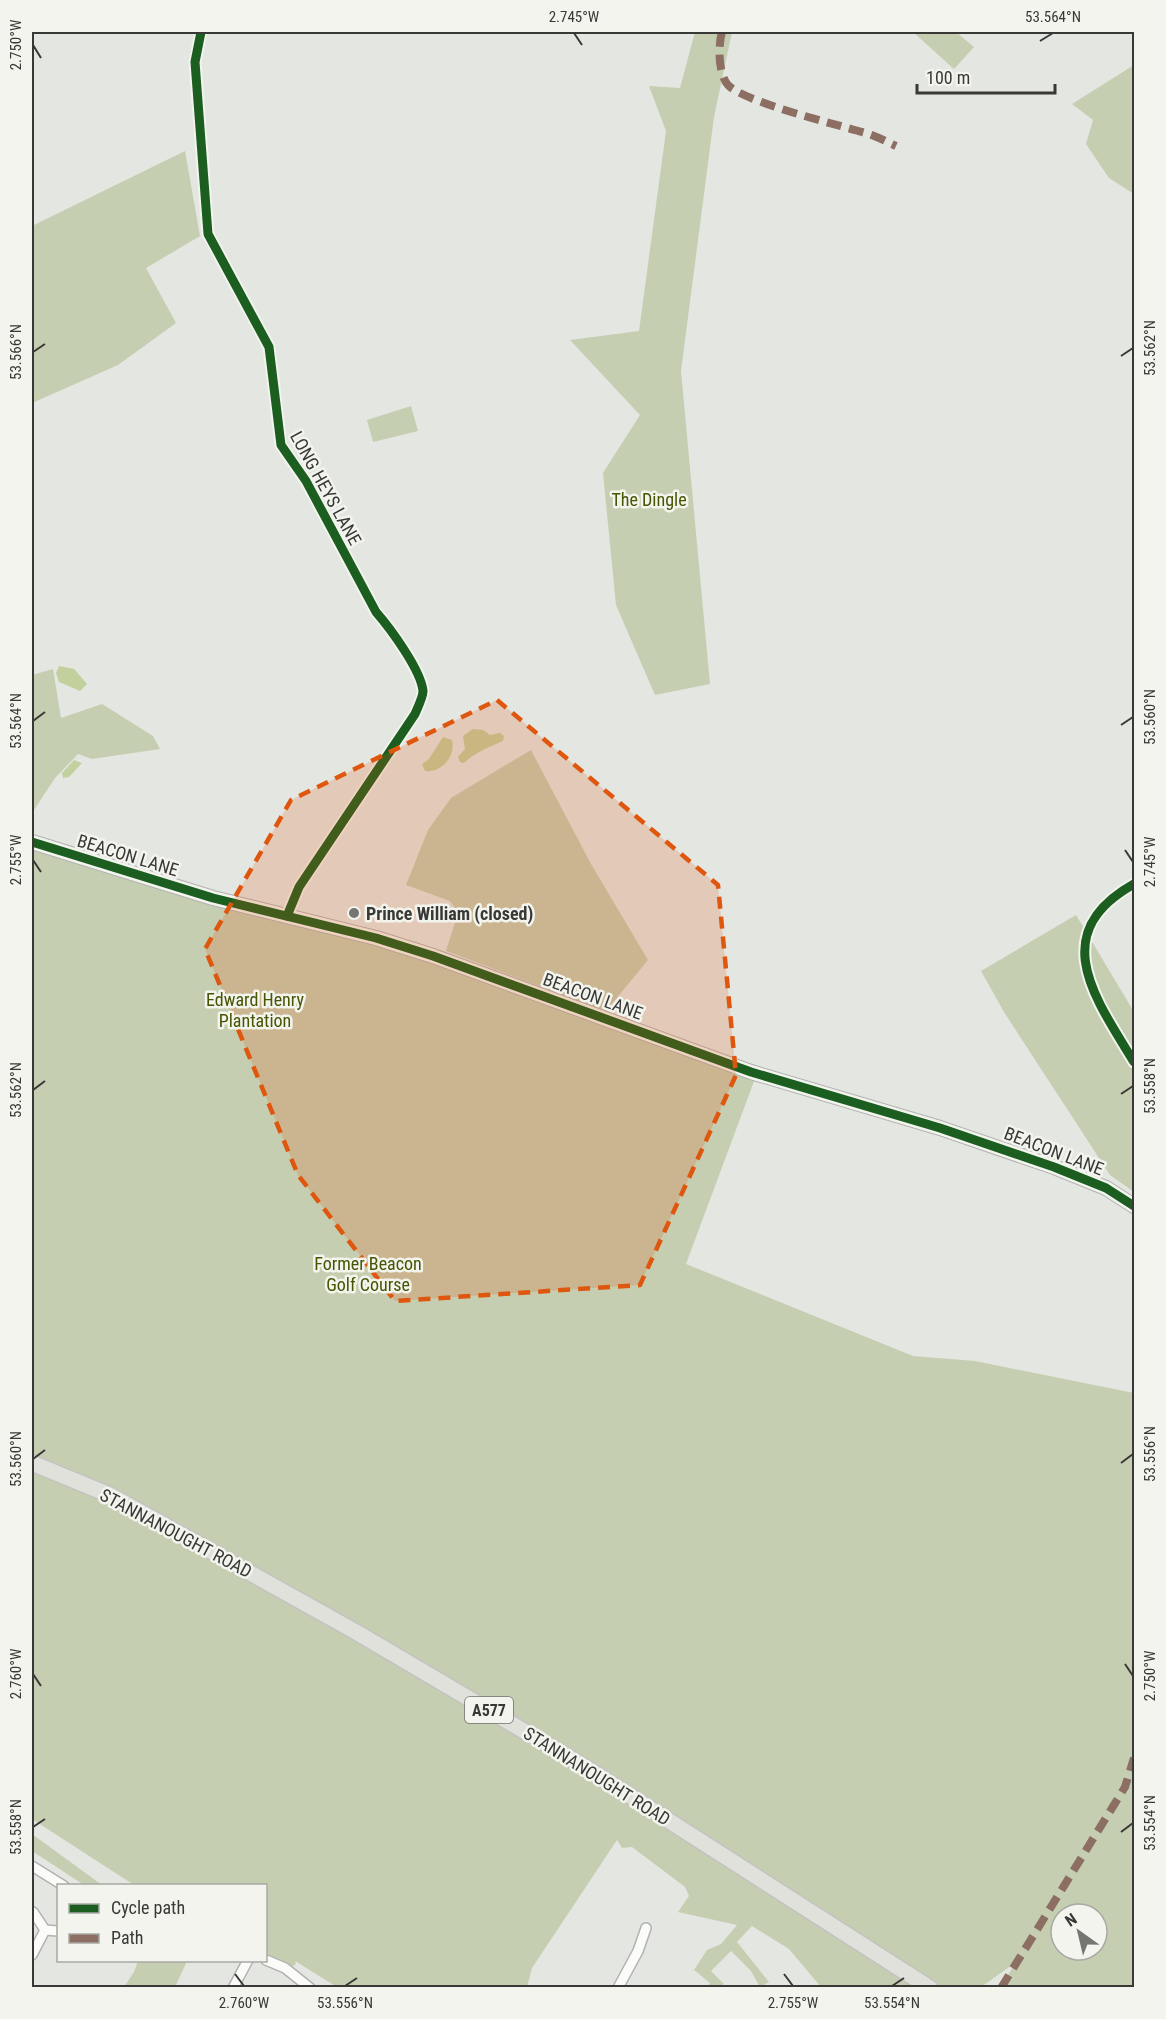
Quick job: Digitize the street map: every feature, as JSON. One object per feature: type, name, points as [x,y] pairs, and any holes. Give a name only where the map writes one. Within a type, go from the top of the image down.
[{"type":"main road","name":"STANNANOUGHT ROAD","points":[[32,1463],[112,1496],[356,1632],[585,1767],[930,1988]]},
{"type":"street","name":"LONG HEYS LANE","points":[[201,32],[195,62],[208,234],[269,347],[281,445],[306,481],[376,612],[388,625],[416,673],[423,692],[415,714],[337,826],[299,887],[287,916]]},
{"type":"street","name":"BEACON LANE","points":[[32,842],[213,898],[376,938],[433,956],[751,1072],[940,1128],[1054,1167],[1106,1188],[1134,1206]]},
{"type":"street","points":[[1134,884],[1117,894],[1088,924],[1084,961],[1096,1000],[1134,1062]]},
{"type":"street","points":[[32,1866],[61,1884]]},
{"type":"street","points":[[33,1911],[45,1929]]},
{"type":"street","points":[[618,1988],[638,1950],[646,1928]]},
{"type":"street","points":[[45,1929],[57,1930]]},
{"type":"street","points":[[32,1955],[45,1929]]},
{"type":"street","points":[[267,1960],[285,1968],[310,1988]]},
{"type":"street","points":[[233,1988],[247,1962]]},
{"type":"highlighted area","points":[[497,700],[718,885],[736,1075],[640,1285],[395,1301],[298,1175],[205,949],[291,800]]},
{"type":"green space","name":"The Dingle","points":[[695,32],[732,32],[714,117],[681,371],[710,684],[655,695],[616,605],[603,473],[640,415],[570,340],[639,331],[666,131],[649,86],[680,88]]},
{"type":"green space","points":[[913,32],[956,32],[974,47],[954,69]]},
{"type":"green space","points":[[1134,65],[1134,194],[1109,178],[1086,144],[1093,120],[1072,104]]},
{"type":"green space","points":[[185,151],[200,236],[146,268],[176,323],[118,365],[32,403],[32,226]]},
{"type":"green space","points":[[411,406],[418,431],[373,442],[367,420]]},
{"type":"green space","points":[[53,669],[61,718],[102,704],[153,736],[160,749],[92,759],[78,754],[55,778],[32,813],[32,675]]},
{"type":"green space","points":[[531,750],[591,864],[648,960],[606,1011],[446,951],[458,913],[450,901],[406,885],[428,830],[451,798]]},
{"type":"green space","name":"Former Beacon Golf Course","points":[[32,842],[373,942],[759,1068],[686,1264],[913,1356],[975,1361],[1134,1393],[1134,1987],[1001,1987],[1015,1963],[981,1987],[821,1987],[789,1949],[752,1926],[737,1942],[769,1982],[760,1987],[751,1971],[731,1951],[711,1971],[724,1984],[719,1987],[707,1987],[710,1983],[694,1970],[707,1950],[721,1944],[737,1925],[678,1912],[689,1896],[685,1887],[632,1847],[622,1848],[617,1840],[532,1968],[527,1987],[337,1987],[295,1961],[296,1964],[291,1967],[267,1958],[267,1884],[132,1884],[32,1819]]},
{"type":"green space","points":[[1076,915],[1134,1012],[1134,1192],[1110,1175],[1004,1012],[981,971]]},
{"type":"green space","points":[[32,1834],[101,1884],[82,1884],[32,1851]]},
{"type":"green space","points":[[137,1962],[187,1962],[175,1987],[124,1987]]},
{"type":"shaded area","points":[[59,666],[74,669],[87,684],[80,691],[59,682],[56,673]]},
{"type":"shaded area","points":[[473,729],[483,730],[490,735],[500,733],[504,736],[503,741],[478,753],[464,763],[460,762],[458,757],[465,749],[463,736]]},
{"type":"shaded area","points":[[443,737],[452,740],[452,752],[449,758],[442,767],[425,771],[422,764],[429,759]]},
{"type":"shaded area","points":[[74,760],[82,763],[69,777],[63,778],[62,773]]},
{"type":"marked path","points":[[722,32],[720,44],[722,74],[728,85],[737,92],[770,105],[871,135],[896,146]]},
{"type":"marked path","points":[[1001,1988],[1125,1787],[1134,1758]]},
{"type":"cycle path","points":[[201,32],[195,62],[208,234],[269,347],[281,445],[306,481],[376,612],[411,661],[423,691],[415,714],[299,887],[287,916]]},
{"type":"cycle path","points":[[32,842],[213,898],[376,938],[433,956],[751,1072],[940,1128],[1054,1167],[1106,1188],[1134,1206]]},
{"type":"cycle path","points":[[1134,884],[1107,903],[1091,923],[1085,945],[1086,967],[1094,990],[1105,1014],[1134,1062]]},
{"type":"place","name":"Prince William (closed)","points":[[354,913]]},
{"type":"park label","name":"Edward Henry Plantation","points":[[255,1009]]}]
